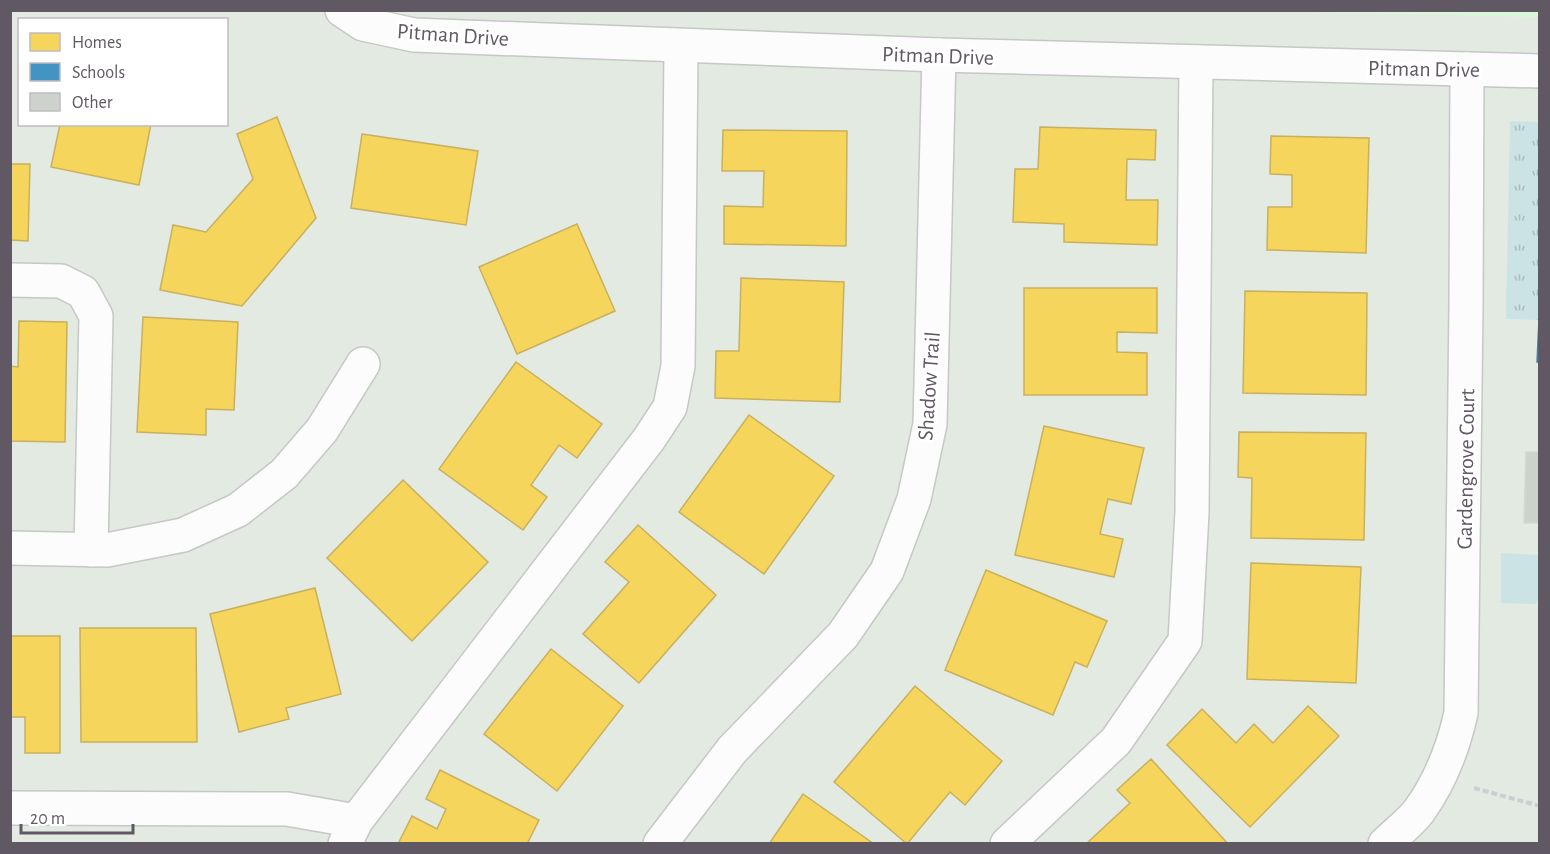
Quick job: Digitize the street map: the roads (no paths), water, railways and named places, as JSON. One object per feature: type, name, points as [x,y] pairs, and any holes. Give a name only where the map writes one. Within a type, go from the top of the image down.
[{"type":"street","name":"Pitman Drive","points":[[342,10],[363,24],[414,35],[939,55],[1539,71]]},
{"type":"street","points":[[10,807],[287,809],[351,832],[649,439],[670,407],[678,366],[681,46]]},
{"type":"street","name":"Shadow Trail","points":[[660,843],[732,750],[843,635],[887,571],[914,500],[930,424],[939,55]]},
{"type":"street","points":[[1006,843],[1116,741],[1185,641],[1192,512],[1196,62]]},
{"type":"street","name":"Gardengrove Court","points":[[1385,843],[1418,813],[1438,779],[1454,743],[1461,714],[1467,69]]},
{"type":"street","points":[[10,279],[61,281],[83,292],[96,316],[92,550]]},
{"type":"street","points":[[10,548],[107,550],[183,535],[238,510],[284,474],[322,430],[363,364]]}]
